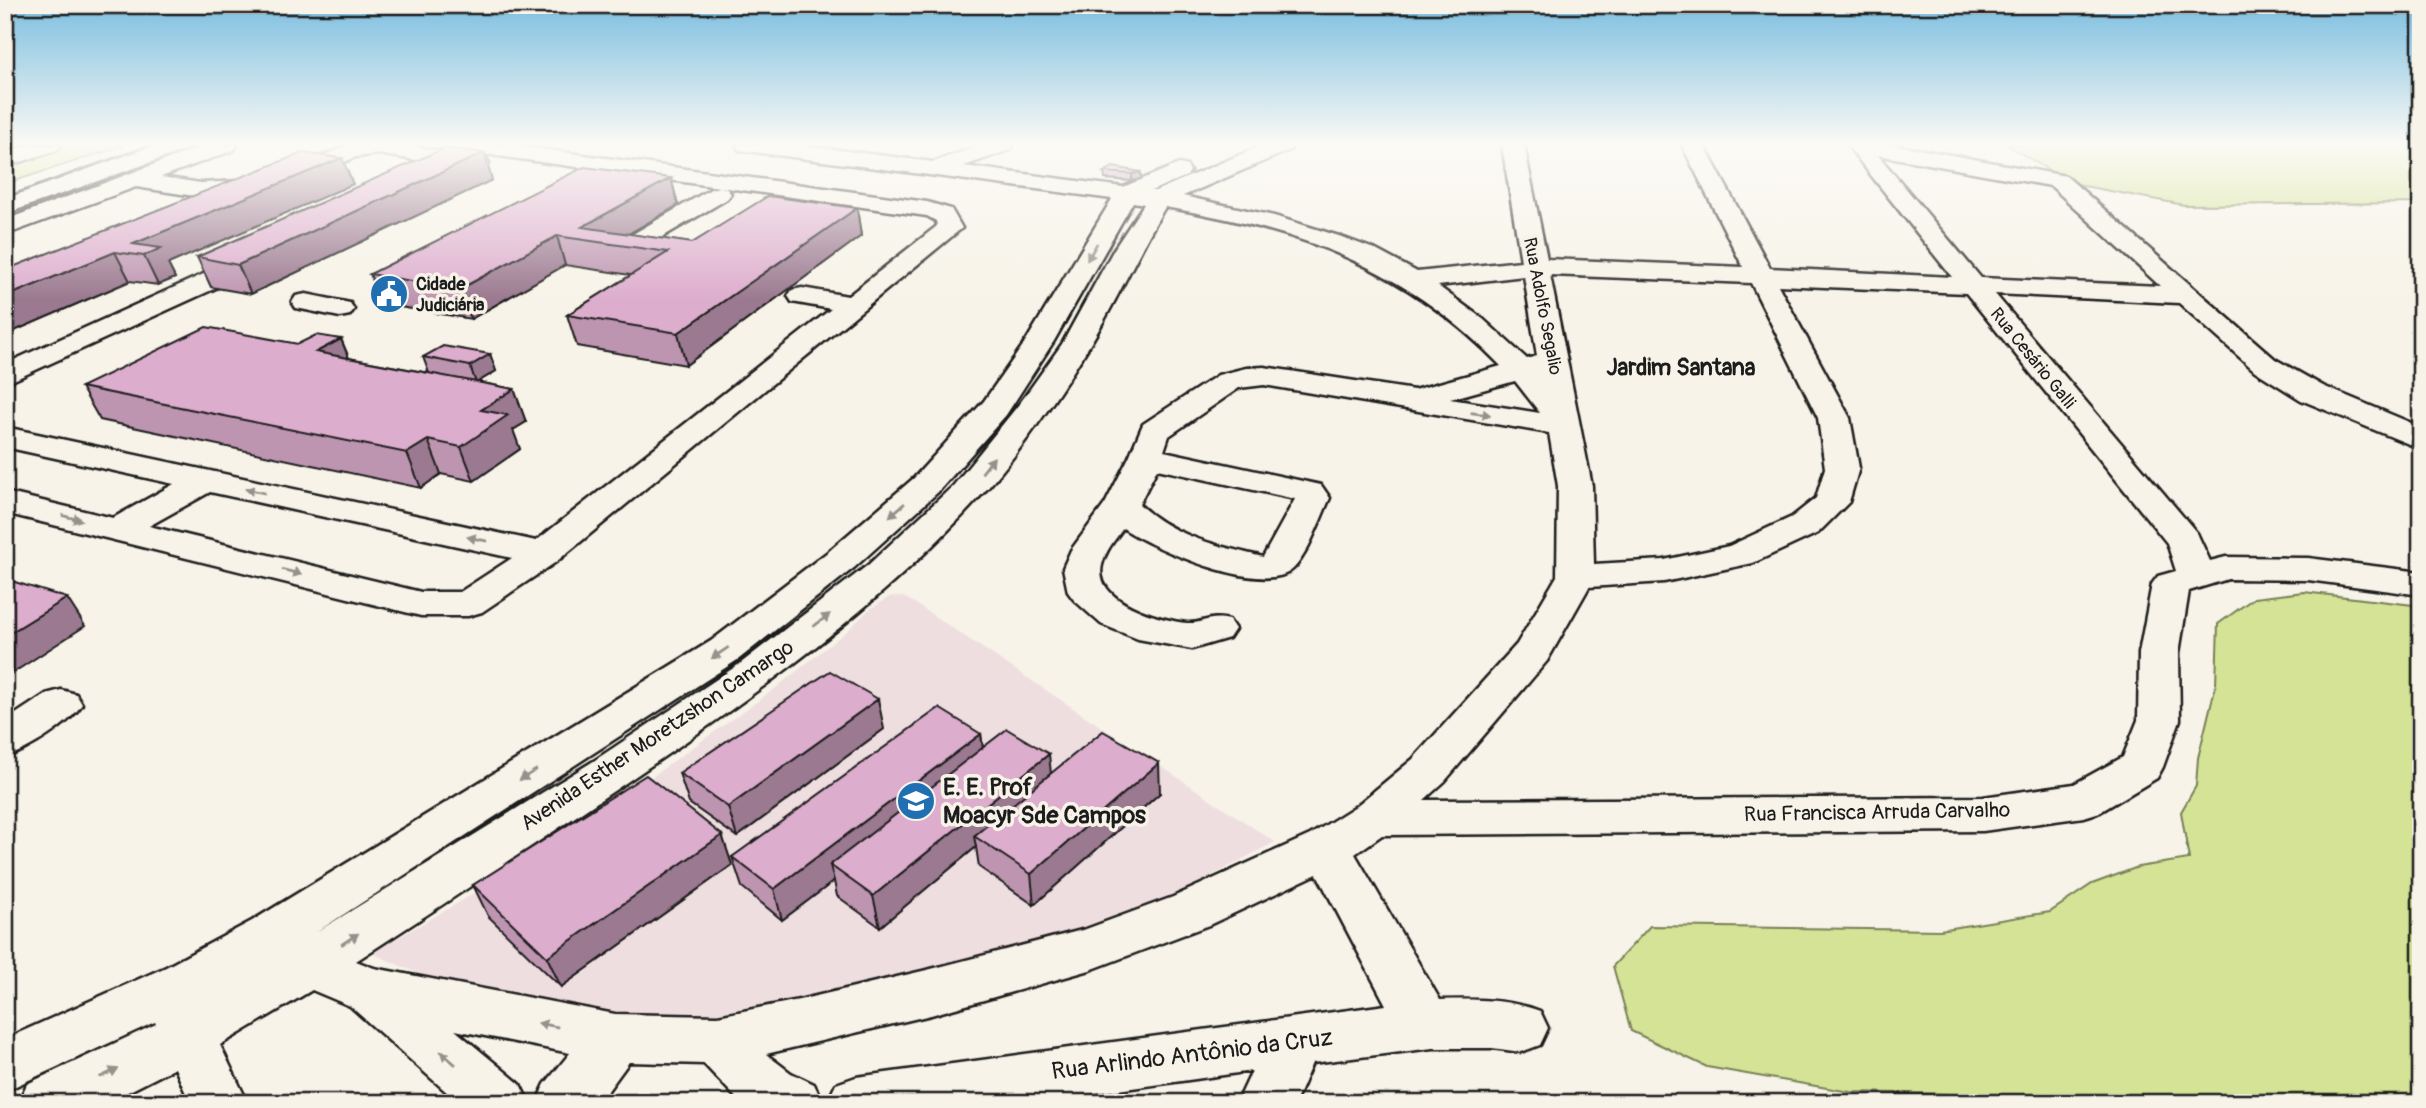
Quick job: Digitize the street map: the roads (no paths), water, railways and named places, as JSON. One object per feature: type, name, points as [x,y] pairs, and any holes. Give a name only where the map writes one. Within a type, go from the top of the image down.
[{"type":"highway","points":[[5,206],[31,197]]},
{"type":"street","points":[[5,228],[87,197]]},
{"type":"street","points":[[198,215],[245,197]]},
{"type":"street","points":[[694,197],[950,228]]},
{"type":"street","points":[[826,197],[944,213],[950,228]]},
{"type":"street","name":"Avenida Esther Moretzshon Camargo","points":[[47,1103],[187,1009],[619,765],[756,673],[881,573],[965,493],[1031,410],[1076,344],[1127,249],[1143,197]]},
{"type":"street","points":[[1146,197],[1261,220],[1363,254],[1442,300],[1494,340],[1524,371],[1566,425]]},
{"type":"street","name":"Rua Adolfo Segalio","points":[[1522,197],[1575,486],[1576,576]]},
{"type":"street","points":[[369,990],[615,1038],[718,1040],[807,1022],[943,989],[1090,949],[1191,911],[1327,848],[1373,818],[1429,771],[1533,652],[1576,576],[1664,571],[1740,555],[1805,525],[1832,502],[1842,468],[1834,418],[1719,197]]},
{"type":"street","name":"Rua Cesário Galli","points":[[1901,197],[2184,541],[2197,576]]},
{"type":"street","points":[[2076,197],[2265,365],[2312,393],[2421,439]]},
{"type":"street","points":[[664,199],[710,199],[740,209]]},
{"type":"street","points":[[614,255],[710,199]]},
{"type":"street","points":[[5,502],[421,604],[468,604],[543,554],[950,228]]},
{"type":"street","points":[[5,376],[240,267],[207,260]]},
{"type":"street","points":[[1410,281],[1535,267],[2187,295]]},
{"type":"street","points":[[802,296],[854,304]]},
{"type":"street","points":[[306,302],[340,309]]},
{"type":"street","points":[[1414,399],[1524,371],[1553,360]]},
{"type":"street","points":[[1215,629],[1192,636],[1152,630],[1115,615],[1087,592],[1082,568],[1089,550],[1121,506],[1146,457],[1154,431],[1229,381],[1264,376],[1414,399],[1456,410],[1566,425]]},
{"type":"street","points":[[5,437],[543,554]]},
{"type":"street","points":[[1121,506],[1139,525],[1194,551],[1264,568],[1281,561],[1313,498],[1309,492],[1296,487],[1146,457]]},
{"type":"street","points":[[119,529],[206,481]]},
{"type":"street","name":"Rua Francisca Arruda Carvalho","points":[[1373,818],[1983,814],[2084,800],[2141,767],[2159,720],[2159,653],[2171,584],[2226,568],[2308,569],[2421,584]]},
{"type":"street","points":[[5,742],[61,704]]},
{"type":"street","points":[[1327,848],[1424,1023]]},
{"type":"street","points":[[290,950],[369,990],[500,1103]]},
{"type":"street","points":[[187,1009],[219,1103]]},
{"type":"street","name":"Avenida Esther Moretzshon Camargo","points":[[5,1066],[187,1009]]},
{"type":"street","name":"Rua Arlindo Antônio da Cruz","points":[[856,1103],[1036,1087],[1294,1042],[1424,1023],[1504,1025]]},
{"type":"street","points":[[565,1103],[615,1038]]},
{"type":"street","points":[[718,1040],[753,1081],[794,1103]]},
{"type":"street","points":[[1266,1103],[1294,1042]]},
{"type":"place","name":"Cidade Judiciária","points":[[389,294]]},
{"type":"place","name":"E. E. Prof Moacyr Sde Campos","points":[[916,801]]},
{"type":"district","name":"Jardim Santana","points":[[1681,367]]}]
